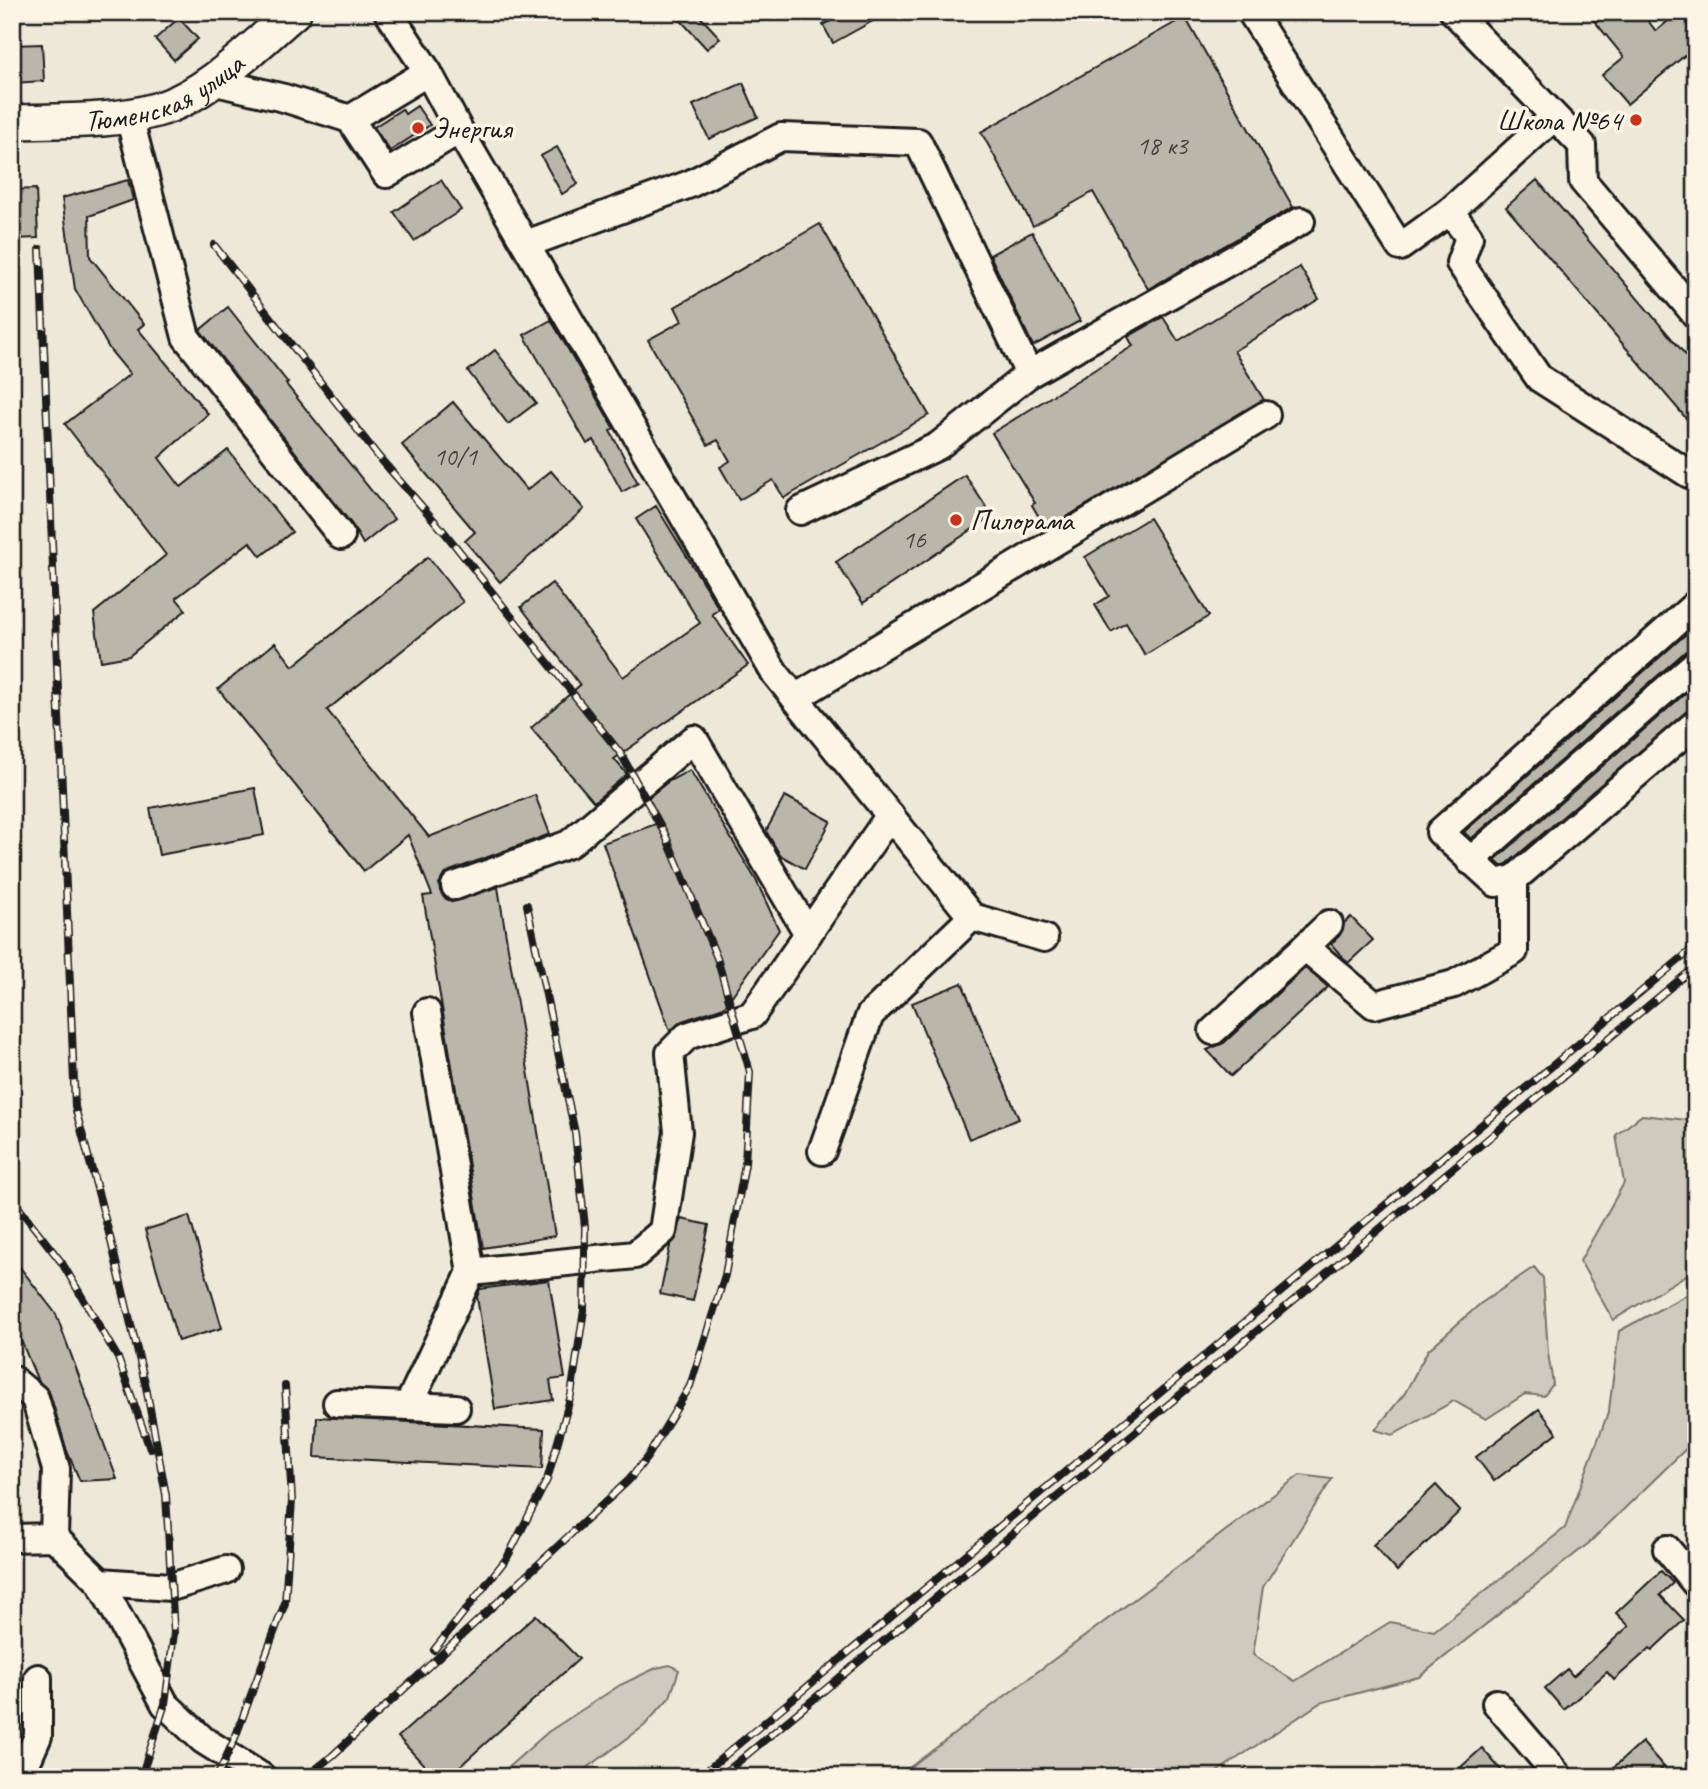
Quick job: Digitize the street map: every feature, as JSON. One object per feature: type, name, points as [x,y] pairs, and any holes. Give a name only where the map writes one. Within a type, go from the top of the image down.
[{"type":"main road","name":"Тюменская улица","points":[[12,122],[114,118],[157,110],[212,81],[294,12]]},
{"type":"street","points":[[388,12],[428,72],[459,130],[774,672],[972,917],[1044,938]]},
{"type":"street","points":[[1251,12],[1400,247],[1450,211],[1554,117]]},
{"type":"street","points":[[1454,12],[1581,145],[1583,181],[1696,315]]},
{"type":"street","points":[[349,119],[428,72]]},
{"type":"street","points":[[212,81],[284,98],[349,119],[386,174],[459,130]]},
{"type":"street","points":[[129,116],[186,337],[341,536]]},
{"type":"street","points":[[526,244],[690,184],[782,137],[918,142],[1029,374]]},
{"type":"street","points":[[1450,211],[1469,237],[1460,263],[1539,378],[1689,474],[1696,469]]},
{"type":"street","points":[[800,511],[938,446],[1029,374],[1301,221]]},
{"type":"street","points":[[795,698],[1266,415]]},
{"type":"street","points":[[1696,604],[1440,832],[1496,883],[1514,879],[1696,723]]},
{"type":"street","points":[[1470,861],[1696,663]]},
{"type":"street","points":[[455,886],[569,844],[694,739],[808,934]]},
{"type":"street","points":[[471,1272],[635,1255],[663,1231],[678,1132],[670,1052],[687,1037],[752,1015],[890,815]]},
{"type":"street","points":[[1305,947],[1374,1005],[1454,984],[1514,951],[1514,879]]},
{"type":"street","points":[[821,1151],[870,1015],[972,917]]},
{"type":"street","points":[[1213,1031],[1329,924]]},
{"type":"street","points":[[408,1406],[471,1272],[427,1012]]},
{"type":"street","points":[[12,1379],[35,1398],[56,1469],[54,1537]]},
{"type":"street","points":[[337,1403],[456,1408]]},
{"type":"street","points":[[12,1538],[54,1537],[100,1582],[164,1704],[203,1740],[262,1777]]},
{"type":"street","points":[[1667,1549],[1696,1584]]},
{"type":"street","points":[[100,1582],[171,1587],[226,1570]]},
{"type":"street","points":[[20,1777],[38,1735],[38,1678]]},
{"type":"street","points":[[1496,1703],[1559,1777]]},
{"type":"shaded area","points":[[1642,1115],[1696,1121],[1696,1269],[1613,1320],[1580,1261],[1624,1183],[1616,1135]]},
{"type":"shaded area","points":[[1534,1267],[1543,1278],[1553,1384],[1544,1396],[1525,1394],[1486,1419],[1454,1401],[1393,1435],[1375,1430],[1405,1393],[1428,1350],[1480,1304]]},
{"type":"shaded area","points":[[1696,1290],[1696,1439],[1589,1543],[1419,1677],[1320,1703],[1209,1777],[897,1777],[1300,1475],[1332,1479],[1263,1587],[1253,1655],[1295,1681],[1390,1622],[1434,1631],[1565,1528],[1609,1410],[1619,1331]]},
{"type":"shaded area","points":[[670,1665],[679,1670],[670,1697],[644,1726],[575,1777],[497,1777],[548,1732],[620,1685],[656,1668]]},
{"type":"building","points":[[673,12],[696,12],[720,38],[707,49]]},
{"type":"building","points":[[847,12],[889,12],[833,43],[823,25]]},
{"type":"building","points":[[1587,12],[1641,12],[1656,31],[1679,12],[1696,12],[1696,46],[1627,104],[1602,75],[1624,57]]},
{"type":"building","points":[[1185,17],[1293,207],[1148,289],[1093,192],[1033,226],[981,132]]},
{"type":"building","points":[[179,18],[198,39],[174,60],[155,39]]},
{"type":"building","points":[[42,44],[44,81],[12,83],[12,45]]},
{"type":"building","points":[[743,83],[758,117],[709,139],[693,105]]},
{"type":"building","points":[[417,106],[430,125],[390,151],[374,127],[402,109],[405,114]]},
{"type":"building","points":[[557,147],[578,184],[562,194],[541,156]]},
{"type":"building","points":[[128,180],[133,200],[89,216],[90,257],[144,324],[138,329],[208,414],[159,458],[181,487],[228,450],[292,532],[261,556],[250,542],[176,598],[186,610],[129,656],[101,661],[94,613],[166,555],[65,424],[130,374],[110,350],[75,289],[62,198]]},
{"type":"building","points":[[441,180],[461,210],[414,241],[394,212]]},
{"type":"building","points":[[1537,180],[1696,367],[1696,430],[1506,207]]},
{"type":"building","points":[[36,189],[38,238],[12,239],[12,190]]},
{"type":"building","points":[[820,224],[929,415],[784,498],[773,480],[739,500],[720,467],[730,461],[718,440],[708,445],[648,340],[682,321],[675,307]]},
{"type":"building","points":[[1032,232],[1080,321],[1033,346],[990,255]]},
{"type":"building","points":[[1300,267],[1319,299],[1234,351],[1264,400],[1046,529],[1032,505],[1035,503],[992,433],[1133,346],[1128,337],[1163,317],[1178,341]]},
{"type":"building","points":[[228,307],[394,519],[363,544],[353,526],[200,330]]},
{"type":"building","points":[[551,320],[614,428],[610,431],[638,483],[622,492],[594,440],[587,444],[524,335]]},
{"type":"building","points":[[495,350],[536,403],[508,424],[468,371]]},
{"type":"building","points":[[453,402],[527,490],[551,471],[584,509],[500,582],[465,541],[475,532],[402,445]]},
{"type":"building","points":[[965,475],[992,516],[863,603],[836,562]]},
{"type":"building","points":[[656,506],[719,609],[712,614],[748,665],[614,759],[627,774],[594,802],[531,728],[580,685],[521,607],[552,583],[623,677],[700,623],[636,519]]},
{"type":"building","points":[[1149,518],[1209,616],[1145,655],[1126,623],[1111,632],[1095,605],[1109,596],[1085,557]]},
{"type":"building","points":[[428,557],[463,602],[327,710],[429,837],[535,795],[550,834],[450,871],[439,884],[444,898],[453,902],[498,887],[555,1236],[483,1248],[423,896],[432,895],[408,835],[364,871],[218,689],[275,643],[293,666]]},
{"type":"building","points":[[1696,625],[1696,648],[1686,651],[1471,839],[1464,832]]},
{"type":"building","points":[[1696,684],[1696,704],[1507,864],[1501,866],[1495,860]]},
{"type":"building","points":[[690,770],[756,880],[779,930],[724,1007],[682,1021],[670,1031],[603,843],[656,824],[644,801],[669,781]]},
{"type":"building","points":[[255,788],[264,835],[159,855],[150,808]]},
{"type":"building","points":[[785,796],[831,821],[805,869],[780,855],[766,831]]},
{"type":"building","points":[[1351,917],[1373,940],[1348,963],[1331,944]]},
{"type":"building","points":[[1305,968],[1328,987],[1231,1076],[1207,1050],[1224,1043]]},
{"type":"building","points":[[962,983],[1019,1119],[969,1139],[912,1003]]},
{"type":"building","points":[[189,1216],[222,1328],[178,1341],[145,1230]]},
{"type":"building","points":[[681,1219],[709,1225],[693,1301],[660,1294],[670,1246],[678,1234]]},
{"type":"building","points":[[12,1257],[56,1314],[117,1479],[80,1481],[67,1451],[50,1394],[37,1379],[20,1338],[12,1330]]},
{"type":"building","points":[[549,1280],[565,1378],[550,1380],[553,1400],[495,1409],[477,1297],[480,1289]]},
{"type":"building","points":[[1539,1409],[1557,1433],[1494,1481],[1476,1457]]},
{"type":"building","points":[[317,1417],[544,1429],[542,1469],[315,1457]]},
{"type":"building","points":[[1436,1485],[1460,1511],[1397,1571],[1373,1545]]},
{"type":"building","points":[[1661,1571],[1673,1583],[1660,1595],[1684,1620],[1614,1680],[1607,1672],[1564,1710],[1545,1688],[1567,1669],[1573,1676],[1629,1626],[1616,1613]]},
{"type":"building","points":[[536,1615],[579,1659],[448,1777],[435,1777],[398,1737]]},
{"type":"building","points":[[1642,1742],[1664,1767],[1653,1777],[1603,1777]]},
{"type":"building","points":[[1482,1748],[1507,1777],[1450,1777]]},
{"type":"railway","points":[[214,245],[378,456],[445,533],[621,754],[665,834],[717,958],[750,1072],[745,1164],[725,1275],[690,1386],[648,1456],[629,1480],[332,1756],[306,1777]]},
{"type":"railway","points":[[40,249],[75,1107],[146,1387],[166,1495],[174,1633],[165,1704],[141,1777]]},
{"type":"railway","points":[[434,1650],[507,1558],[547,1480],[571,1395],[584,1310],[585,1227],[575,1133],[527,905]]},
{"type":"railway","points":[[699,1777],[1696,946]]},
{"type":"railway","points":[[720,1777],[1696,966]]},
{"type":"railway","points":[[12,1199],[62,1263],[118,1358],[150,1449]]},
{"type":"railway","points":[[217,1777],[235,1738],[285,1603],[292,1500],[285,1386]]},
{"type":"place","name":"Школа №64","points":[[1636,120]]},
{"type":"place","name":"Энергия","points":[[418,128]]},
{"type":"place","name":"Пилорама","points":[[956,520]]}]
